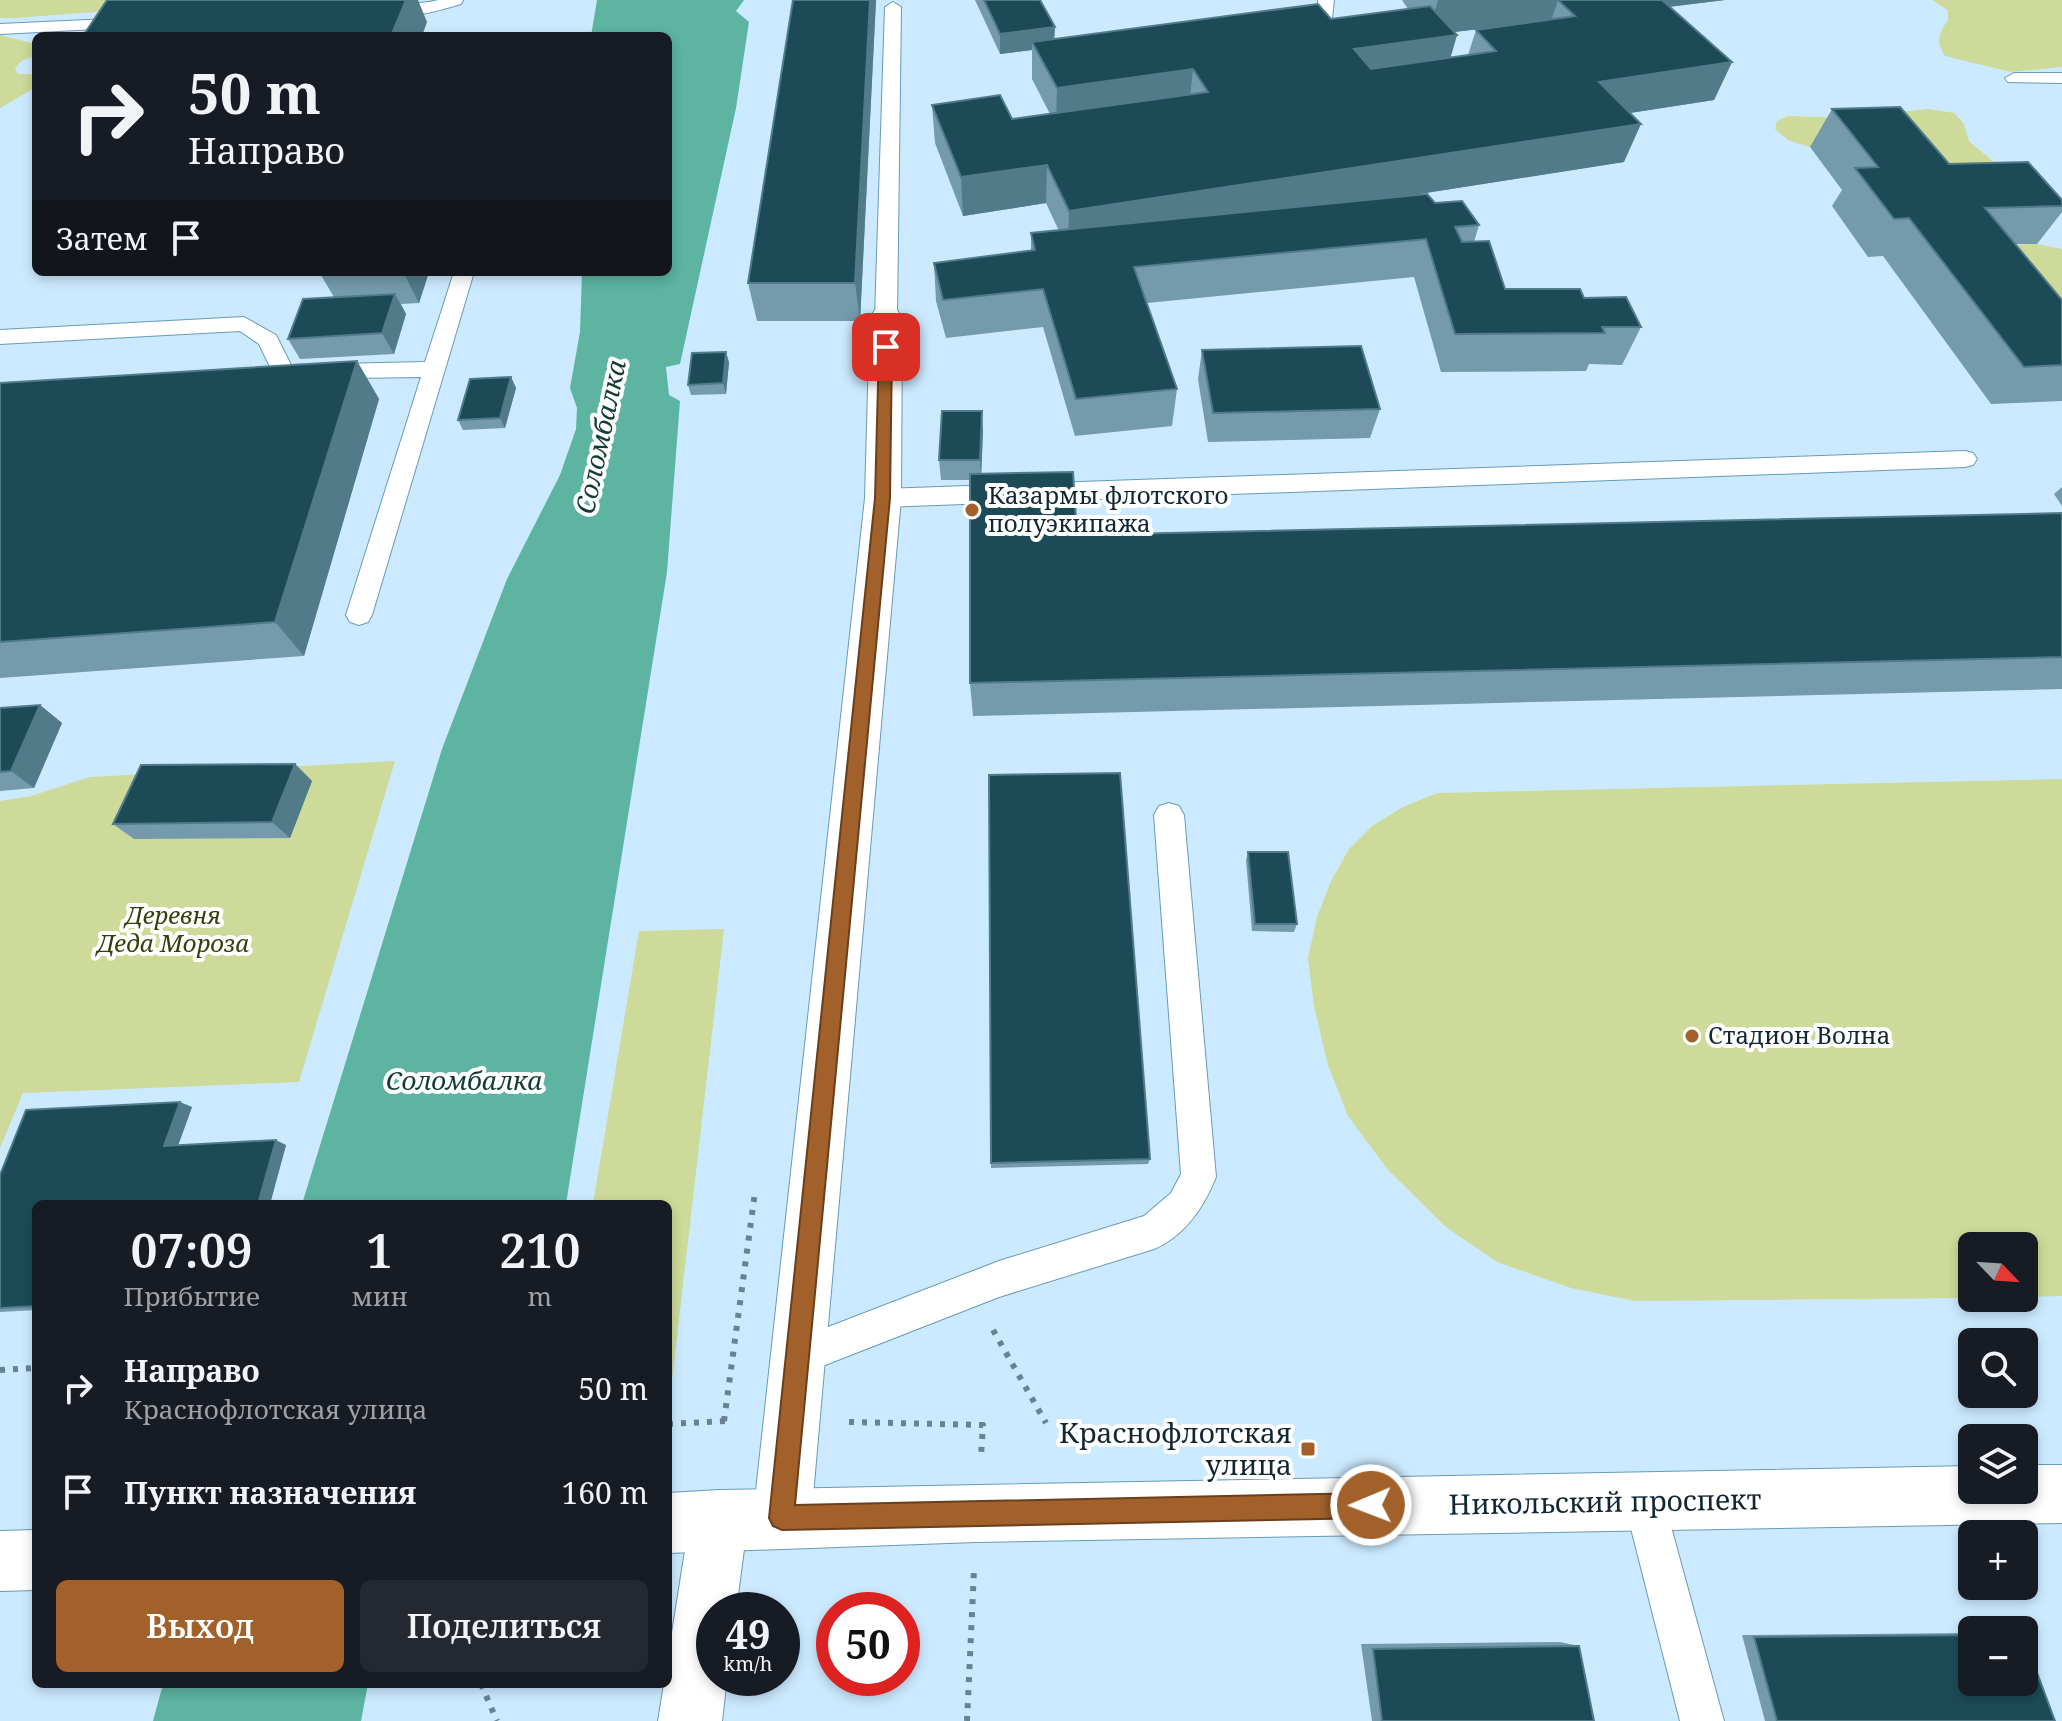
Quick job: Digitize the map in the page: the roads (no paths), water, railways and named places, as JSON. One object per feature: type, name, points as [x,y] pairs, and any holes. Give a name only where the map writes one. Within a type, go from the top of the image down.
[{"type":"street","points":[[782,1518],[883,498],[886,317]]},
{"type":"street","name":"Никольский проспект","points":[[694,1521],[2062,1494]]},
{"type":"street","points":[[690,1721],[694,1521]]},
{"type":"street","points":[[0,1561],[32,1560]]},
{"type":"lane","points":[[363,12],[426,9],[455,0]]},
{"type":"lane","points":[[1279,29],[1325,23],[1326,0]]},
{"type":"lane","points":[[886,317],[893,7]]},
{"type":"lane","points":[[0,29],[142,22]]},
{"type":"lane","points":[[2014,78],[2062,78]]},
{"type":"lane","points":[[359,615],[463,276]]},
{"type":"lane","points":[[0,337],[244,324],[268,340],[283,372],[435,369]]},
{"type":"lane","points":[[883,498],[1965,459]]},
{"type":"lane","points":[[797,1357],[1058,1259],[1154,1231],[1183,1205],[1199,1177],[1169,815]]},
{"type":"lane","points":[[1644,1501],[1702,1721]]},
{"type":"water","name":"Соломбалка","points":[[597,0],[744,0],[736,11],[749,22],[736,108],[680,364],[666,367],[669,395],[680,401],[667,572],[567,1200],[303,1200],[442,749],[507,579],[560,475],[576,429],[577,408],[570,388],[580,332],[582,276],[672,276],[672,32],[592,32]]},
{"type":"water","points":[[162,1688],[367,1688],[361,1721],[153,1721]]},
{"type":"place","name":"Казармы флотского полуэкипажа","points":[[972,510]]},
{"type":"place","name":"Стадион Волна","points":[[1692,1036]]},
{"type":"place","name":"Краснофлотская улица","points":[[1308,1449]]},
{"type":"park label","name":"Деревня Деда Мороза","points":[[173,930]]}]
